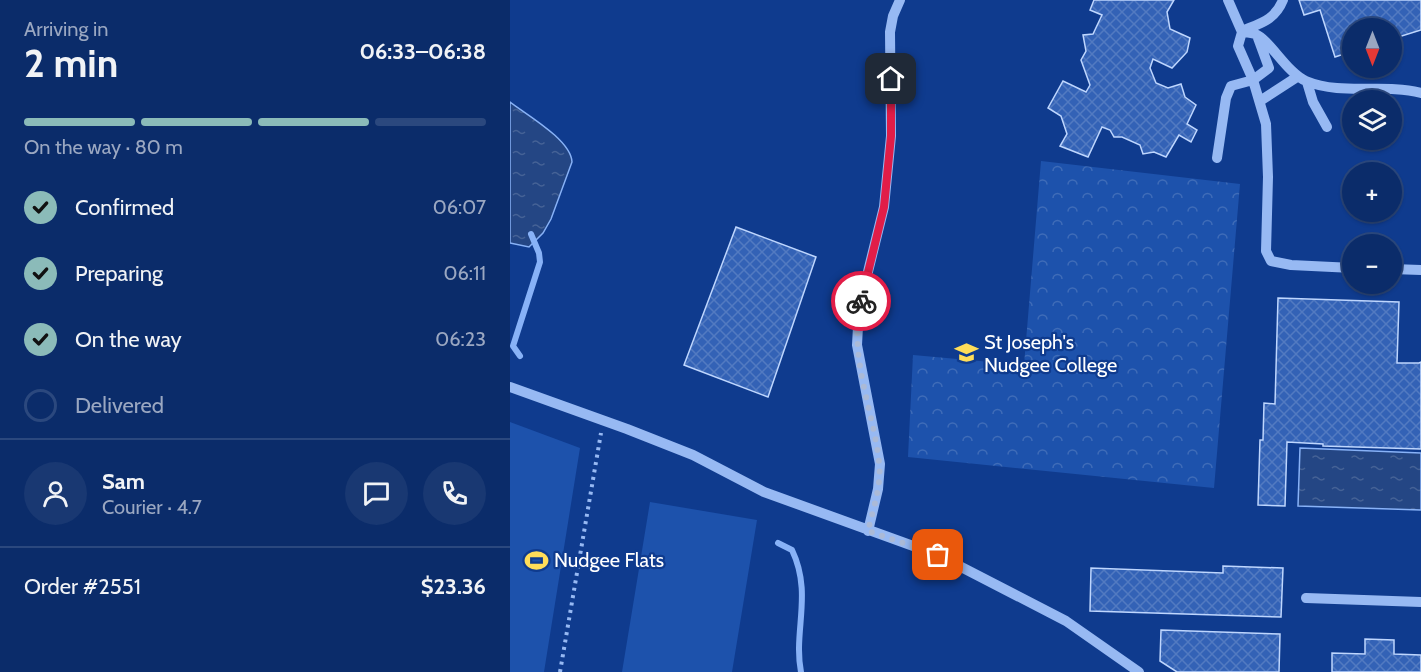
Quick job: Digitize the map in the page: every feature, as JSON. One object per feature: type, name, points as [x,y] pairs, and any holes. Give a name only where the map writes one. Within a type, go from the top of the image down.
[{"type":"lane","points":[[868,531],[878,489],[880,464],[857,345],[860,308],[884,207],[891,136],[890,32],[893,16],[900,0]]},
{"type":"lane","points":[[1228,0],[1242,32],[1238,46],[1253,80],[1266,124],[1268,177],[1266,251],[1271,261],[1291,265],[1342,267]]},
{"type":"lane","points":[[1242,32],[1264,22],[1278,12],[1283,0]]},
{"type":"lane","points":[[1242,32],[1257,34],[1302,79],[1327,126]]},
{"type":"lane","points":[[1217,158],[1226,98],[1231,87],[1253,80],[1269,68],[1257,34]]},
{"type":"lane","points":[[1302,79],[1321,87],[1394,89],[1421,93]]},
{"type":"lane","points":[[1260,101],[1302,79]]},
{"type":"lane","points":[[1402,269],[1421,270]]},
{"type":"lane","points":[[510,387],[693,455],[764,492],[938,555],[1055,615],[1139,672]]},
{"type":"lane","points":[[1306,598],[1421,602]]},
{"type":"path","points":[[560,672],[597,446],[606,421]]},
{"type":"green space","points":[[1041,161],[1240,184],[1214,488],[908,457],[913,355],[1024,365]]},
{"type":"green space","name":"Nudgee Flats","points":[[510,422],[580,448],[544,672],[510,672]]},
{"type":"green space","points":[[650,502],[757,520],[732,672],[622,672]]},
{"type":"water","points":[[510,102],[556,137],[570,154],[572,162],[551,219],[543,233],[529,247],[510,243]]},
{"type":"water","points":[[1300,448],[1421,453],[1421,510],[1298,506]]},
{"type":"building","points":[[1094,0],[1174,0],[1167,12],[1170,29],[1190,38],[1187,52],[1172,68],[1153,59],[1150,68],[1156,83],[1168,88],[1181,84],[1185,97],[1196,105],[1187,124],[1197,130],[1191,142],[1179,135],[1166,157],[1154,152],[1143,154],[1140,145],[1122,137],[1114,137],[1110,130],[1102,127],[1088,157],[1060,146],[1067,134],[1061,116],[1048,108],[1063,81],[1086,92],[1090,85],[1081,60],[1086,51],[1083,35],[1093,34],[1102,15],[1090,10]]},
{"type":"building","points":[[1299,0],[1421,0],[1421,30],[1402,36],[1402,18],[1342,18],[1342,55],[1335,57],[1320,10],[1304,15]]},
{"type":"building","points":[[736,227],[816,257],[768,397],[684,365]]},
{"type":"building","points":[[1278,298],[1399,302],[1397,363],[1421,362],[1421,449],[1323,446],[1323,444],[1287,442],[1285,506],[1258,505],[1260,440],[1263,440],[1264,403],[1275,404]]},
{"type":"building","points":[[1223,566],[1283,568],[1281,617],[1090,611],[1091,568],[1223,573]]},
{"type":"building","points":[[1161,630],[1280,634],[1279,672],[1177,672],[1160,661]]},
{"type":"building","points":[[1365,639],[1394,640],[1394,654],[1421,655],[1421,672],[1332,672],[1332,653],[1365,654]]},
{"type":"waterway","points":[[520,356],[513,346],[540,262],[539,253],[531,234]]},
{"type":"waterway","points":[[778,543],[792,550],[801,582],[799,642],[801,672]]},
{"type":"way so far","points":[[861,301],[857,345],[880,464],[878,489],[868,531],[938,555]]},
{"type":"place","name":"St Joseph's Nudgee College","points":[[966,353]]},
{"type":"place","name":"Nudgee Flats","points":[[536,560]]},
{"type":"route","points":[[861,301],[884,207],[891,136],[891,79]]}]
